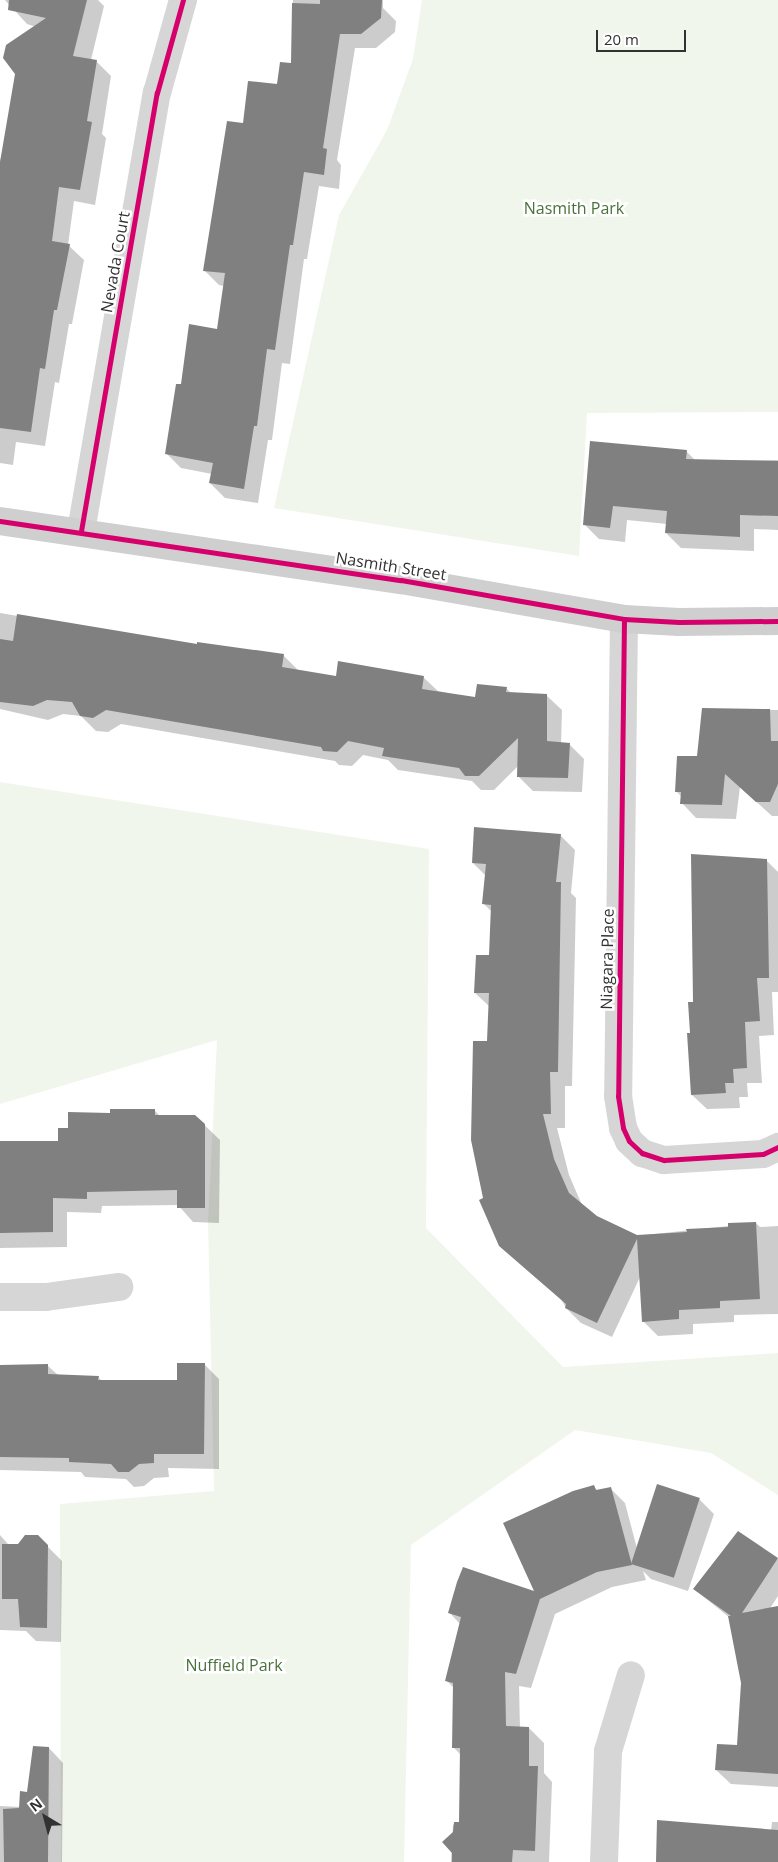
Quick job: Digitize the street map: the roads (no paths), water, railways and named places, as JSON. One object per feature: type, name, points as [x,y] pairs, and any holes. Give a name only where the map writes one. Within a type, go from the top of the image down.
[{"type":"street","name":"Nevada Court","points":[[81,531],[158,93],[183,0]]},
{"type":"street","name":"Nasmith Street","points":[[0,521],[81,531],[624,619],[679,622],[778,621]]},
{"type":"street","name":"Niagara Place","points":[[624,619],[618,1096],[623,1128],[629,1141],[642,1153],[664,1160],[763,1154],[778,1147]]},
{"type":"street","points":[[0,1297],[46,1297],[119,1286]]},
{"type":"street","points":[[604,1862],[608,1751],[632,1676]]},
{"type":"park label","name":"Nasmith Park","points":[[574,208]]},
{"type":"park label","name":"Nuffield Park","points":[[234,1665]]}]
